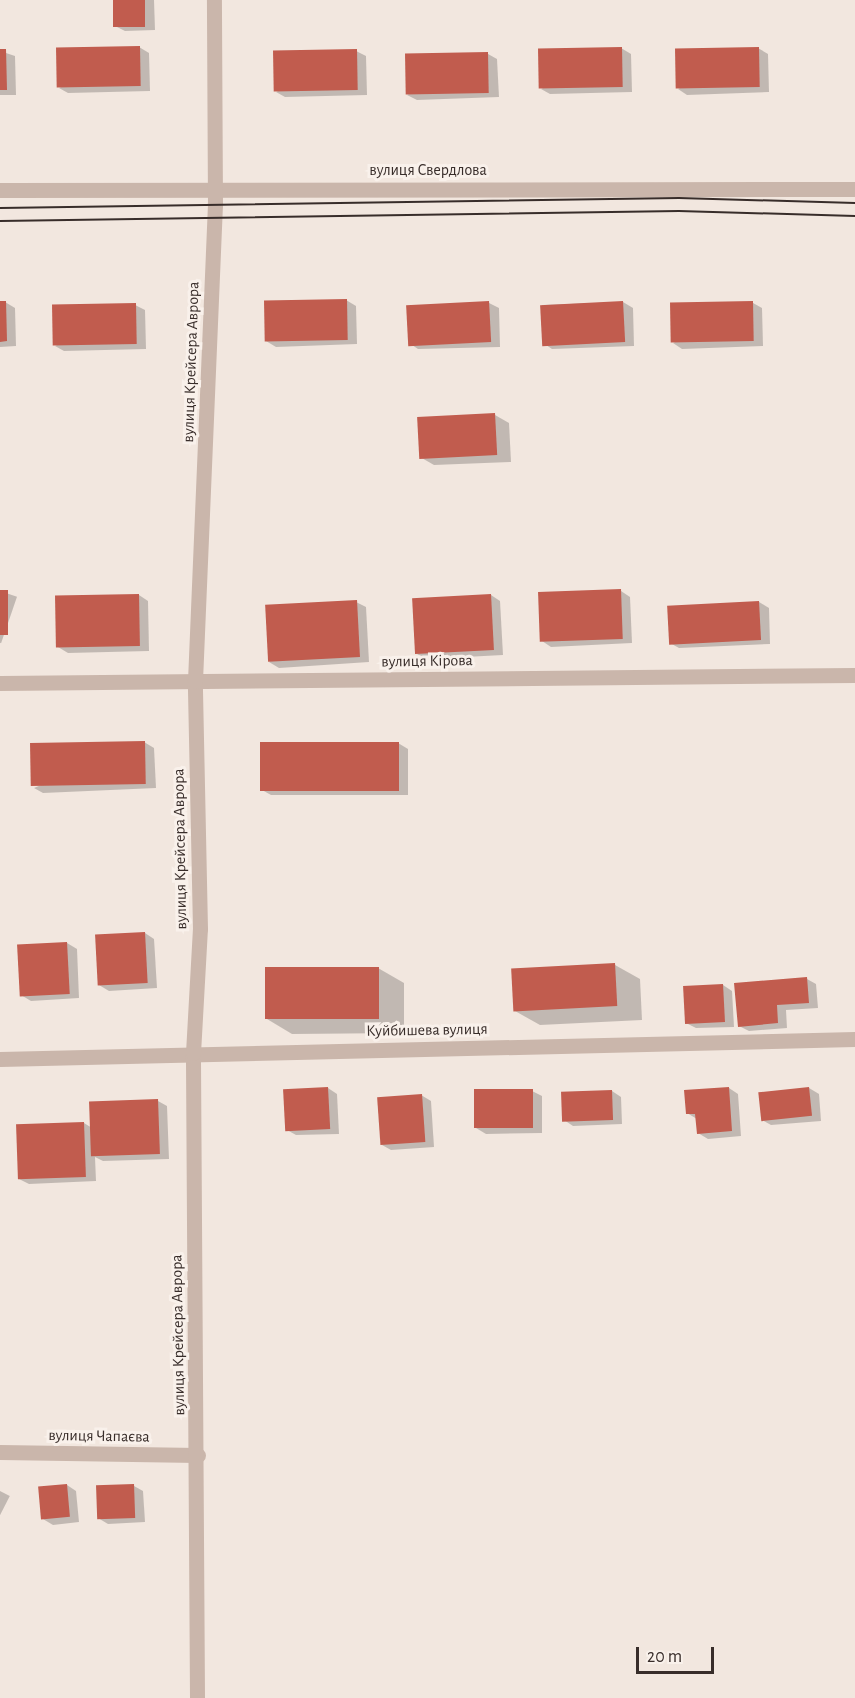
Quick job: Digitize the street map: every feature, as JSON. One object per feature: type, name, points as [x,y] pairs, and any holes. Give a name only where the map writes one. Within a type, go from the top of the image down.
[{"type":"street","name":"вулиця Крейсера Аврора","points":[[197,1698],[198,1455],[193,1053],[200,928],[195,681],[213,188],[214,0]]},
{"type":"street","name":"вулиця Свердлова","points":[[0,190],[855,189]]},
{"type":"street","name":"вулиця Кірова","points":[[0,683],[855,675]]},
{"type":"street","name":"Куйбишева вулиця","points":[[0,1059],[855,1039]]},
{"type":"street","name":"вулиця Чапаєва","points":[[0,1452],[198,1455]]},
{"type":"building","points":[[113,0],[145,0],[145,27],[113,27]]},
{"type":"building","points":[[140,46],[141,86],[57,87],[56,47]]},
{"type":"building","points":[[622,47],[623,87],[539,88],[538,48]]},
{"type":"building","points":[[759,47],[760,87],[676,88],[675,48]]},
{"type":"building","points":[[0,49],[6,49],[7,90],[0,90]]},
{"type":"building","points":[[357,49],[358,90],[274,91],[273,50]]},
{"type":"building","points":[[488,52],[489,93],[406,94],[405,53]]},
{"type":"building","points":[[347,299],[348,340],[265,341],[264,300]]},
{"type":"building","points":[[0,301],[6,301],[7,341],[0,342]]},
{"type":"building","points":[[489,301],[491,342],[408,346],[406,305]]},
{"type":"building","points":[[623,301],[625,342],[542,346],[540,305]]},
{"type":"building","points":[[753,301],[754,341],[671,342],[670,302]]},
{"type":"building","points":[[136,303],[137,344],[53,345],[52,304]]},
{"type":"building","points":[[495,413],[497,455],[419,459],[417,417]]},
{"type":"building","points":[[621,589],[623,639],[540,642],[538,592]]},
{"type":"building","points":[[0,590],[8,590],[8,635],[0,635]]},
{"type":"building","points":[[139,594],[140,646],[56,647],[55,595]]},
{"type":"building","points":[[491,594],[494,650],[415,654],[412,598]]},
{"type":"building","points":[[357,600],[360,657],[268,662],[265,605]]},
{"type":"building","points":[[759,601],[761,640],[669,645],[667,606]]},
{"type":"building","points":[[145,741],[146,784],[31,786],[30,743]]},
{"type":"building","points":[[260,742],[399,742],[399,791],[260,791]]},
{"type":"building","points":[[145,932],[148,983],[98,986],[95,935]]},
{"type":"building","points":[[67,942],[70,994],[20,997],[17,945]]},
{"type":"building","points":[[615,963],[617,1006],[513,1011],[511,968]]},
{"type":"building","points":[[265,967],[379,967],[379,1019],[265,1019]]},
{"type":"building","points":[[807,977],[809,1003],[777,1005],[778,1023],[738,1027],[734,983]]},
{"type":"building","points":[[723,984],[725,1022],[685,1024],[683,986]]},
{"type":"building","points":[[328,1087],[330,1129],[285,1131],[283,1089]]},
{"type":"building","points":[[729,1087],[732,1131],[697,1134],[695,1114],[686,1114],[684,1090]]},
{"type":"building","points":[[809,1087],[812,1116],[761,1121],[758,1092]]},
{"type":"building","points":[[474,1089],[533,1089],[533,1128],[474,1128]]},
{"type":"building","points":[[612,1090],[613,1120],[562,1122],[561,1092]]},
{"type":"building","points":[[422,1094],[425,1142],[380,1145],[377,1097]]},
{"type":"building","points":[[158,1099],[160,1154],[91,1156],[89,1101]]},
{"type":"building","points":[[84,1122],[86,1177],[18,1179],[16,1124]]},
{"type":"building","points":[[67,1484],[70,1517],[41,1519],[38,1487]]},
{"type":"building","points":[[134,1484],[135,1518],[97,1519],[96,1485]]},
{"type":"tram line","points":[[0,208],[679,198],[855,203]]},
{"type":"tram line","points":[[0,221],[679,211],[855,216]]}]
